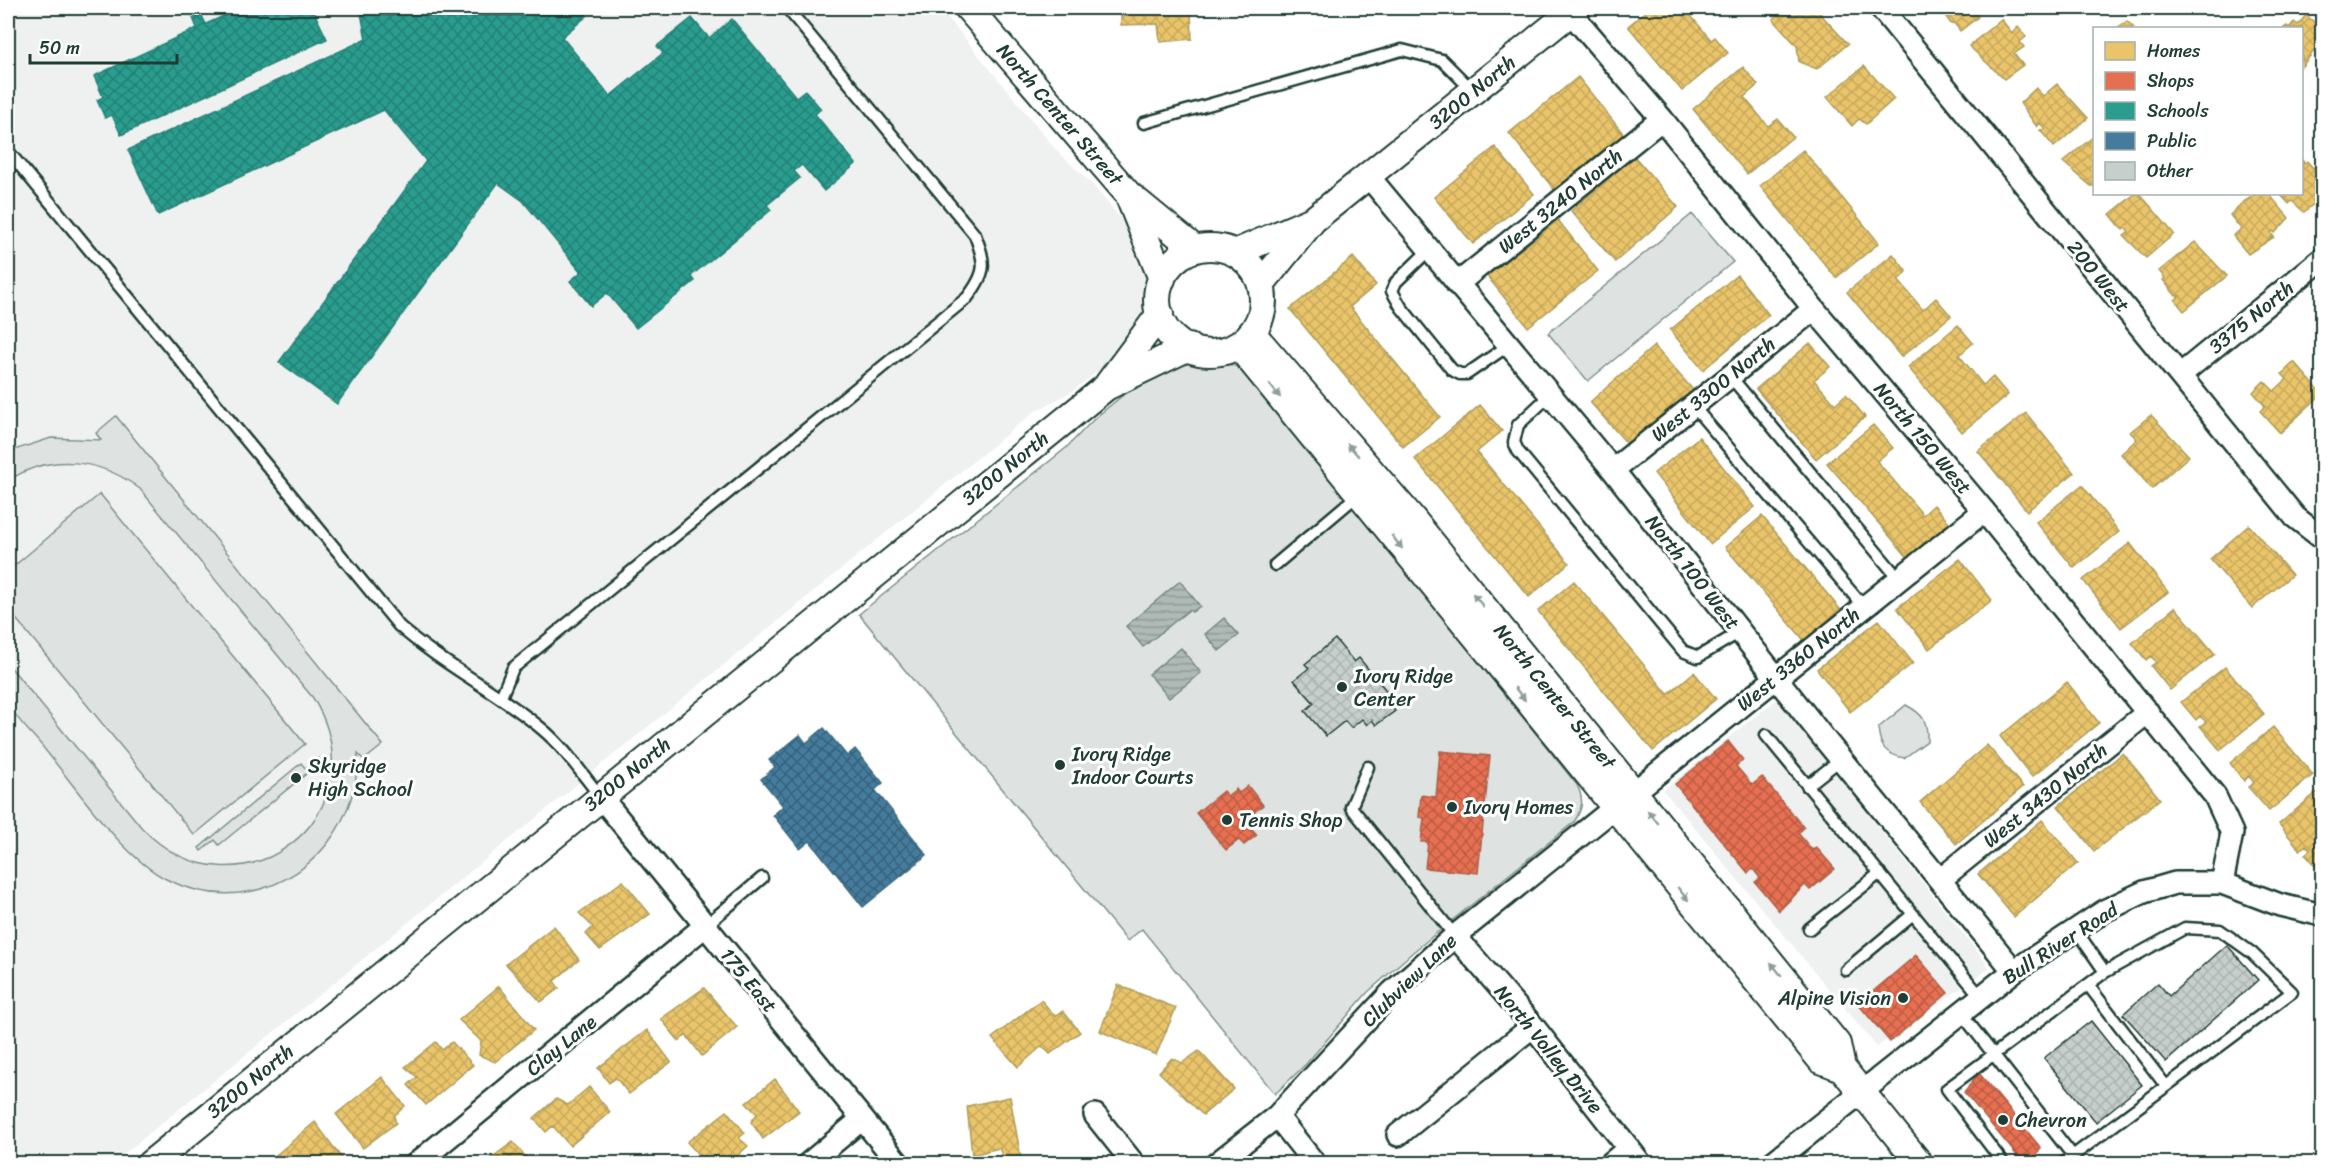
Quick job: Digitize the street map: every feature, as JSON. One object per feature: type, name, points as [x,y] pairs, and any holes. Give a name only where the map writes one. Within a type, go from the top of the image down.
[{"type":"street","name":"North Center Street","points":[[968,8],[1128,194]]},
{"type":"street","name":"200 West","points":[[1881,8],[2295,517],[2322,538]]},
{"type":"street","name":"3200 North","points":[[1313,220],[1573,10]]},
{"type":"street","name":"North 150 West","points":[[1573,10],[1814,309],[1984,511],[2215,795],[2232,833],[2222,883]]},
{"type":"street","name":"West 3240 North","points":[[1457,284],[1662,119]]},
{"type":"street","name":"North 100 West","points":[[1369,177],[1613,470],[1841,759],[2014,971]]},
{"type":"street","points":[[1128,194],[1195,249]]},
{"type":"street","points":[[1128,194],[1162,279]]},
{"type":"street","points":[[1234,253],[1313,220]]},
{"type":"street","points":[[1261,284],[1313,220]]},
{"type":"street","points":[[1213,247],[1234,253],[1251,263],[1261,284],[1262,309],[1245,339],[1221,352],[1203,352],[1169,335],[1157,300],[1162,279],[1176,258],[1195,249],[1213,247]]},
{"type":"street","name":"3375 North","points":[[2180,375],[2322,259]]},
{"type":"street","name":"West 3300 North","points":[[1613,470],[1814,309]]},
{"type":"street","points":[[1106,387],[1160,314]]},
{"type":"street","name":"North Center Street","points":[[1245,339],[1359,494],[1613,809],[1821,1060],[1842,1068]]},
{"type":"street","name":"North Center Street","points":[[1245,339],[1410,516],[1837,1044],[1842,1068],[1920,1164]]},
{"type":"street","points":[[1106,387],[1189,347]]},
{"type":"street","name":"3200 North","points":[[150,1164],[1106,387]]},
{"type":"street","name":"West 3360 North","points":[[1613,809],[1984,511]]},
{"type":"street","name":"West 3430 North","points":[[1941,879],[2148,712]]},
{"type":"street","name":"175 East","points":[[600,796],[899,1164]]},
{"type":"street","name":"Clubview Lane","points":[[1216,1164],[1277,1116],[1392,992],[1455,936],[1613,809]]},
{"type":"street","name":"Bull River Road","points":[[1771,1164],[2014,971],[2074,929],[2106,910],[2144,892],[2175,883],[2222,883],[2280,905],[2322,915]]},
{"type":"street","name":"Clay Lane","points":[[416,1164],[705,926]]},
{"type":"street","name":"North Volley Drive","points":[[1455,936],[1533,1026],[1635,1156]]},
{"type":"street","points":[[1398,1135],[1533,1026]]},
{"type":"street","points":[[1095,1115],[1134,1164]]},
{"type":"street","points":[[1277,1116],[1316,1164]]},
{"type":"street","points":[[808,1164],[862,1119]]},
{"type":"street","points":[[1610,1164],[1635,1156]]},
{"type":"lane","points":[[501,697],[513,668],[968,298],[981,279],[984,260],[975,235],[787,8]]},
{"type":"lane","points":[[1144,123],[1402,50],[1442,60],[1473,91]]},
{"type":"lane","points":[[8,151],[399,626],[429,652],[501,697],[544,730],[600,796]]},
{"type":"lane","points":[[1429,250],[1396,282],[1392,291],[1401,307],[1452,370],[1460,374],[1475,370],[1509,345]]},
{"type":"lane","points":[[1730,376],[1899,579]]},
{"type":"lane","points":[[1550,395],[1518,425],[1514,442],[1518,451],[1683,651],[1698,657],[1740,632]]},
{"type":"lane","points":[[1693,406],[1864,607]]},
{"type":"lane","points":[[1275,565],[1359,494]]},
{"type":"lane","points":[[1766,735],[1981,997]]},
{"type":"lane","points":[[1808,786],[1841,759]]},
{"type":"lane","points":[[1368,767],[1351,807],[1455,936]]},
{"type":"lane","points":[[1809,929],[1880,873]]},
{"type":"lane","points":[[705,926],[762,878]]},
{"type":"lane","points":[[1846,970],[1914,914]]},
{"type":"lane","points":[[2004,1164],[1947,1089],[2105,972],[2185,928],[2220,930],[2252,953],[2292,992],[2062,1164]]},
{"type":"lane","points":[[2074,929],[2105,972]]},
{"type":"lane","points":[[2088,985],[2166,1086]]},
{"type":"lane","points":[[1960,1013],[2073,1156]]},
{"type":"shaded area","name":"Skyridge High School","points":[[8,8],[940,8],[1058,152],[1092,184],[1137,238],[1152,285],[1148,316],[1121,353],[1071,392],[1034,412],[113,1163],[23,1163],[8,1144]]},
{"type":"shaded area","points":[[1692,214],[1733,262],[1588,381],[1548,333]]},
{"type":"shaded area","points":[[1182,360],[1233,365],[1246,372],[1577,785],[1582,800],[1574,822],[1413,952],[1367,993],[1306,1064],[1275,1094],[1142,929],[1127,941],[859,614],[1066,448],[1095,418],[1150,373]]},
{"type":"shaded area","points":[[116,416],[383,745],[364,760],[358,754],[353,790],[341,822],[322,850],[298,871],[269,886],[237,893],[203,892],[168,880],[151,870],[134,856],[102,822],[42,745],[17,717],[7,701],[8,664],[142,828],[180,856],[219,866],[257,862],[290,844],[316,817],[330,782],[330,741],[313,698],[140,489],[109,471],[75,463],[41,466],[8,481],[8,452],[51,438],[101,440],[96,433]]},
{"type":"shaded area","points":[[100,494],[305,744],[194,835],[8,609],[8,571]]},
{"type":"shaded area","points":[[1180,581],[1200,606],[1192,612],[1189,610],[1143,647],[1126,626]]},
{"type":"shaded area","points":[[1224,618],[1239,635],[1219,651],[1205,634]]},
{"type":"shaded area","points":[[1181,648],[1201,673],[1169,698],[1149,674]]},
{"type":"shaded area","points":[[1777,699],[1990,968],[1877,1047],[1663,790]]},
{"type":"shaded area","points":[[1906,705],[1923,719],[1927,728],[1927,741],[1904,758],[1885,749],[1880,740],[1878,728]]},
{"type":"shaded area","points":[[319,758],[322,761],[219,845],[215,840],[201,851],[199,848],[301,763],[306,769]]},
{"type":"building: Homes","points":[[1121,8],[1191,8],[1192,39],[1160,42],[1158,24],[1121,25]]},
{"type":"building: Homes","points":[[1650,8],[1691,8],[1687,11],[1711,40],[1715,37],[1728,53],[1682,91],[1628,26]]},
{"type":"building: Homes","points":[[1760,8],[1776,8],[1767,15]]},
{"type":"building: Homes","points":[[1788,8],[1815,8],[1848,44],[1817,69],[1799,62],[1797,46],[1773,19]]},
{"type":"building: Homes","points":[[1940,8],[1972,8],[1978,17],[1960,31],[1954,23],[1951,24]]},
{"type":"building: Homes","points":[[2306,15],[2322,29],[2322,41],[2303,65],[2303,27],[2290,27],[2294,22],[2298,25]]},
{"type":"building: Homes","points":[[2001,19],[2012,33],[2018,27],[2026,37],[2020,42],[2024,47],[2014,54],[2023,65],[2004,79],[1969,46]]},
{"type":"building: Homes","points":[[2127,21],[2133,27],[2118,27]]},
{"type":"building: Homes","points":[[1864,66],[1894,99],[1866,124],[1859,119],[1852,126],[1827,97]]},
{"type":"building: Homes","points":[[1743,67],[1758,85],[1744,97],[1768,126],[1778,119],[1793,137],[1747,174],[1693,109]]},
{"type":"building: Homes","points":[[1578,77],[1625,136],[1556,192],[1509,133]]},
{"type":"building: Homes","points":[[2057,84],[2088,118],[2054,147],[2040,130],[2045,129],[2040,123],[2037,127],[2020,103],[2036,88],[2043,96]]},
{"type":"building: Homes","points":[[2093,137],[2093,186],[2063,162]]},
{"type":"building: Homes","points":[[1495,147],[1534,194],[1473,244],[1434,197]]},
{"type":"building: Homes","points":[[1803,150],[1879,243],[1836,278],[1760,186]]},
{"type":"building: Homes","points":[[1634,156],[1678,207],[1615,262],[1571,211]]},
{"type":"building: Homes","points":[[2322,160],[2322,197],[2304,212],[2292,201],[2289,204],[2281,195],[2303,195],[2303,162],[2307,161],[2313,168]]},
{"type":"building: Homes","points":[[2134,195],[2141,195],[2174,234],[2146,258],[2124,236],[2129,232],[2126,228],[2123,230],[2110,214]]},
{"type":"building: Homes","points":[[2255,195],[2270,195],[2289,218],[2275,233],[2273,231],[2271,233],[2274,237],[2248,254],[2233,236],[2241,229],[2230,215],[2243,202]]},
{"type":"building: Homes","points":[[1558,220],[1598,271],[1528,327],[1487,276]]},
{"type":"building: Homes","points":[[2195,242],[2227,276],[2184,311],[2175,300],[2180,296],[2176,296],[2159,271]]},
{"type":"building: Homes","points":[[1893,254],[1907,272],[1898,280],[1923,310],[1936,298],[1951,316],[1901,357],[1847,292]]},
{"type":"building: Homes","points":[[1353,257],[1376,285],[1350,307],[1440,417],[1403,447],[1290,309]]},
{"type":"building: Homes","points":[[1737,275],[1769,315],[1703,370],[1670,330]]},
{"type":"building: Homes","points":[[1958,325],[1973,343],[1959,355],[1983,385],[1993,377],[2008,395],[1962,432],[1908,367]]},
{"type":"building: Homes","points":[[1810,343],[1830,367],[1814,380],[1835,404],[1846,394],[1865,417],[1816,459],[1756,389]]},
{"type":"building: Homes","points":[[1654,346],[1694,391],[1630,447],[1590,402]]},
{"type":"building: Homes","points":[[2294,362],[2322,394],[2280,433],[2260,411],[2265,406],[2253,392],[2264,381],[2274,391],[2287,379],[2282,374]]},
{"type":"building: Homes","points":[[1480,405],[1502,431],[1477,452],[1569,563],[1529,597],[1415,459]]},
{"type":"building: Homes","points":[[2026,413],[2074,473],[2027,511],[1978,451]]},
{"type":"building: Homes","points":[[2151,415],[2189,456],[2152,489],[2121,454],[2137,439],[2130,432]]},
{"type":"building: Homes","points":[[1873,425],[1893,448],[1877,461],[1923,515],[1934,505],[1951,525],[1910,560],[1827,463]]},
{"type":"building: Homes","points":[[1699,437],[1755,507],[1710,544],[1654,473]]},
{"type":"building: Homes","points":[[2082,485],[2119,532],[2074,568],[2036,522]]},
{"type":"building: Homes","points":[[1762,516],[1844,614],[1808,645],[1725,547]]},
{"type":"building: Homes","points":[[2249,525],[2292,575],[2252,608],[2210,559]]},
{"type":"building: Homes","points":[[2130,543],[2168,592],[2121,628],[2083,580]]},
{"type":"building: Homes","points":[[1960,559],[1992,600],[1929,649],[1897,608]]},
{"type":"building: Homes","points":[[1574,581],[1668,694],[1694,672],[1716,699],[1653,751],[1538,611]]},
{"type":"building: Homes","points":[[2175,607],[2215,654],[2170,690],[2151,666],[2156,662],[2151,656],[2146,660],[2132,643]]},
{"type":"building: Homes","points":[[1879,620],[1913,663],[1850,712],[1817,669]]},
{"type":"building: Homes","points":[[2225,667],[2264,714],[2220,750],[2200,726],[2206,722],[2200,716],[2196,720],[2181,702]]},
{"type":"building: Homes","points":[[2067,682],[2099,723],[2032,777],[2000,736]]},
{"type":"building: Homes","points":[[2273,727],[2313,775],[2269,811],[2248,787],[2254,783],[2249,776],[2244,781],[2230,763]]},
{"type":"building: Homes","points":[[1987,745],[2023,787],[1956,844],[1920,802]]},
{"type":"building: Homes","points":[[2123,753],[2160,799],[2094,851],[2058,806]]},
{"type":"building: Homes","points":[[2322,788],[2322,874],[2305,854],[2310,850],[2306,845],[2300,850],[2279,824]]},
{"type":"building: Homes","points":[[2042,820],[2078,863],[2014,917],[1978,874]]},
{"type":"building: Homes","points":[[623,881],[650,914],[600,950],[586,934],[593,927],[579,913]]},
{"type":"building: Homes","points":[[554,926],[579,960],[554,981],[559,988],[541,1002],[506,964]]},
{"type":"building: Homes","points":[[1118,985],[1176,1008],[1156,1055],[1100,1031]]},
{"type":"building: Homes","points":[[499,986],[534,1030],[495,1062],[479,1055],[481,1041],[459,1020]]},
{"type":"building: Homes","points":[[704,988],[737,1027],[702,1056],[686,1035],[679,1041],[661,1019]]},
{"type":"building: Homes","points":[[1041,1000],[1055,1016],[1063,1011],[1080,1032],[1050,1054],[1042,1046],[1018,1067],[992,1038]]},
{"type":"building: Homes","points":[[647,1030],[671,1062],[629,1094],[616,1078],[609,1083],[598,1068]]},
{"type":"building: Homes","points":[[436,1042],[442,1050],[452,1042],[473,1065],[426,1105],[408,1085],[417,1077],[405,1067]]},
{"type":"building: Homes","points":[[1199,1051],[1234,1089],[1203,1115],[1159,1072],[1172,1058],[1182,1063]]},
{"type":"building: Homes","points":[[382,1077],[405,1106],[394,1116],[396,1123],[363,1148],[336,1114]]},
{"type":"building: Homes","points":[[775,1079],[799,1111],[763,1139],[751,1122],[757,1114],[746,1103]]},
{"type":"building: Homes","points":[[589,1087],[610,1112],[570,1146],[553,1126],[546,1132],[534,1118],[556,1099],[568,1105]]},
{"type":"building: Homes","points":[[1010,1097],[1021,1158],[1004,1160],[999,1148],[972,1155],[967,1106]]},
{"type":"building: Homes","points":[[727,1111],[745,1133],[739,1138],[748,1146],[728,1164],[707,1164],[687,1142]]},
{"type":"building: Homes","points":[[315,1122],[346,1164],[283,1164],[276,1155]]},
{"type":"building: Homes","points":[[513,1142],[532,1164],[483,1164]]},
{"type":"building: Shops","points":[[1728,741],[1743,760],[1736,766],[1752,785],[1762,777],[1804,828],[1798,833],[1812,850],[1816,847],[1835,869],[1810,890],[1805,885],[1779,911],[1755,882],[1760,878],[1753,869],[1748,873],[1675,784]]},
{"type":"building: Shops","name":"Ivory Homes","points":[[1440,751],[1490,756],[1478,873],[1425,868],[1428,842],[1421,842],[1424,818],[1419,817],[1421,795],[1436,797]]},
{"type":"building: Shops","name":"Tennis Shop","points":[[1248,786],[1263,805],[1254,812],[1258,816],[1248,824],[1257,835],[1244,845],[1239,840],[1226,850],[1196,813],[1223,791],[1227,796],[1236,789],[1239,793]]},
{"type":"building: Shops","name":"Alpine Vision","points":[[1916,955],[1948,993],[1890,1042],[1858,1004]]},
{"type":"building: Shops","name":"Chevron","points":[[1979,1073],[2041,1148],[2031,1164],[2024,1164],[1964,1092]]},
{"type":"building: Schools","points":[[241,8],[312,8],[327,39],[121,135],[112,115],[105,118],[97,100],[103,97],[94,76],[197,28],[193,18],[201,14],[206,24]]},
{"type":"building: Schools","points":[[360,8],[580,8],[587,16],[562,37],[610,96],[663,53],[657,46],[692,18],[709,38],[732,19],[796,97],[805,90],[821,109],[815,114],[856,164],[824,191],[802,165],[794,171],[800,178],[767,205],[771,210],[691,276],[695,281],[636,328],[607,293],[591,306],[570,281],[581,272],[523,201],[498,183],[337,404],[279,362],[426,161],[384,110],[158,215],[128,150],[366,39]]},
{"type":"building: Public","points":[[824,728],[847,756],[855,749],[883,783],[875,790],[927,855],[863,907],[810,841],[800,849],[773,815],[783,806],[761,779],[775,767],[769,760],[800,735],[806,743]]},
{"type":"building: Other","name":"Ivory Ridge Center","points":[[1335,639],[1354,662],[1359,658],[1390,695],[1385,699],[1395,711],[1376,725],[1372,720],[1367,725],[1362,719],[1351,728],[1345,721],[1326,736],[1305,711],[1314,703],[1294,680],[1309,668],[1305,664]]},
{"type":"building: Other","points":[[2227,945],[2258,980],[2166,1062],[2123,1014],[2158,983],[2169,996]]},
{"type":"building: Other","points":[[2091,1021],[2142,1085],[2096,1122],[2044,1058]]},
{"type":"place","name":"Ivory Ridge Center","points":[[1342,687]]},
{"type":"place","name":"Ivory Ridge Indoor Courts","points":[[1060,765]]},
{"type":"place","name":"Skyridge High School","points":[[296,778]]},
{"type":"place","name":"Ivory Homes","points":[[1452,807]]},
{"type":"place","name":"Tennis Shop","points":[[1227,820]]},
{"type":"place","name":"Alpine Vision","points":[[1903,998]]},
{"type":"place","name":"Chevron","points":[[2003,1120]]}]
